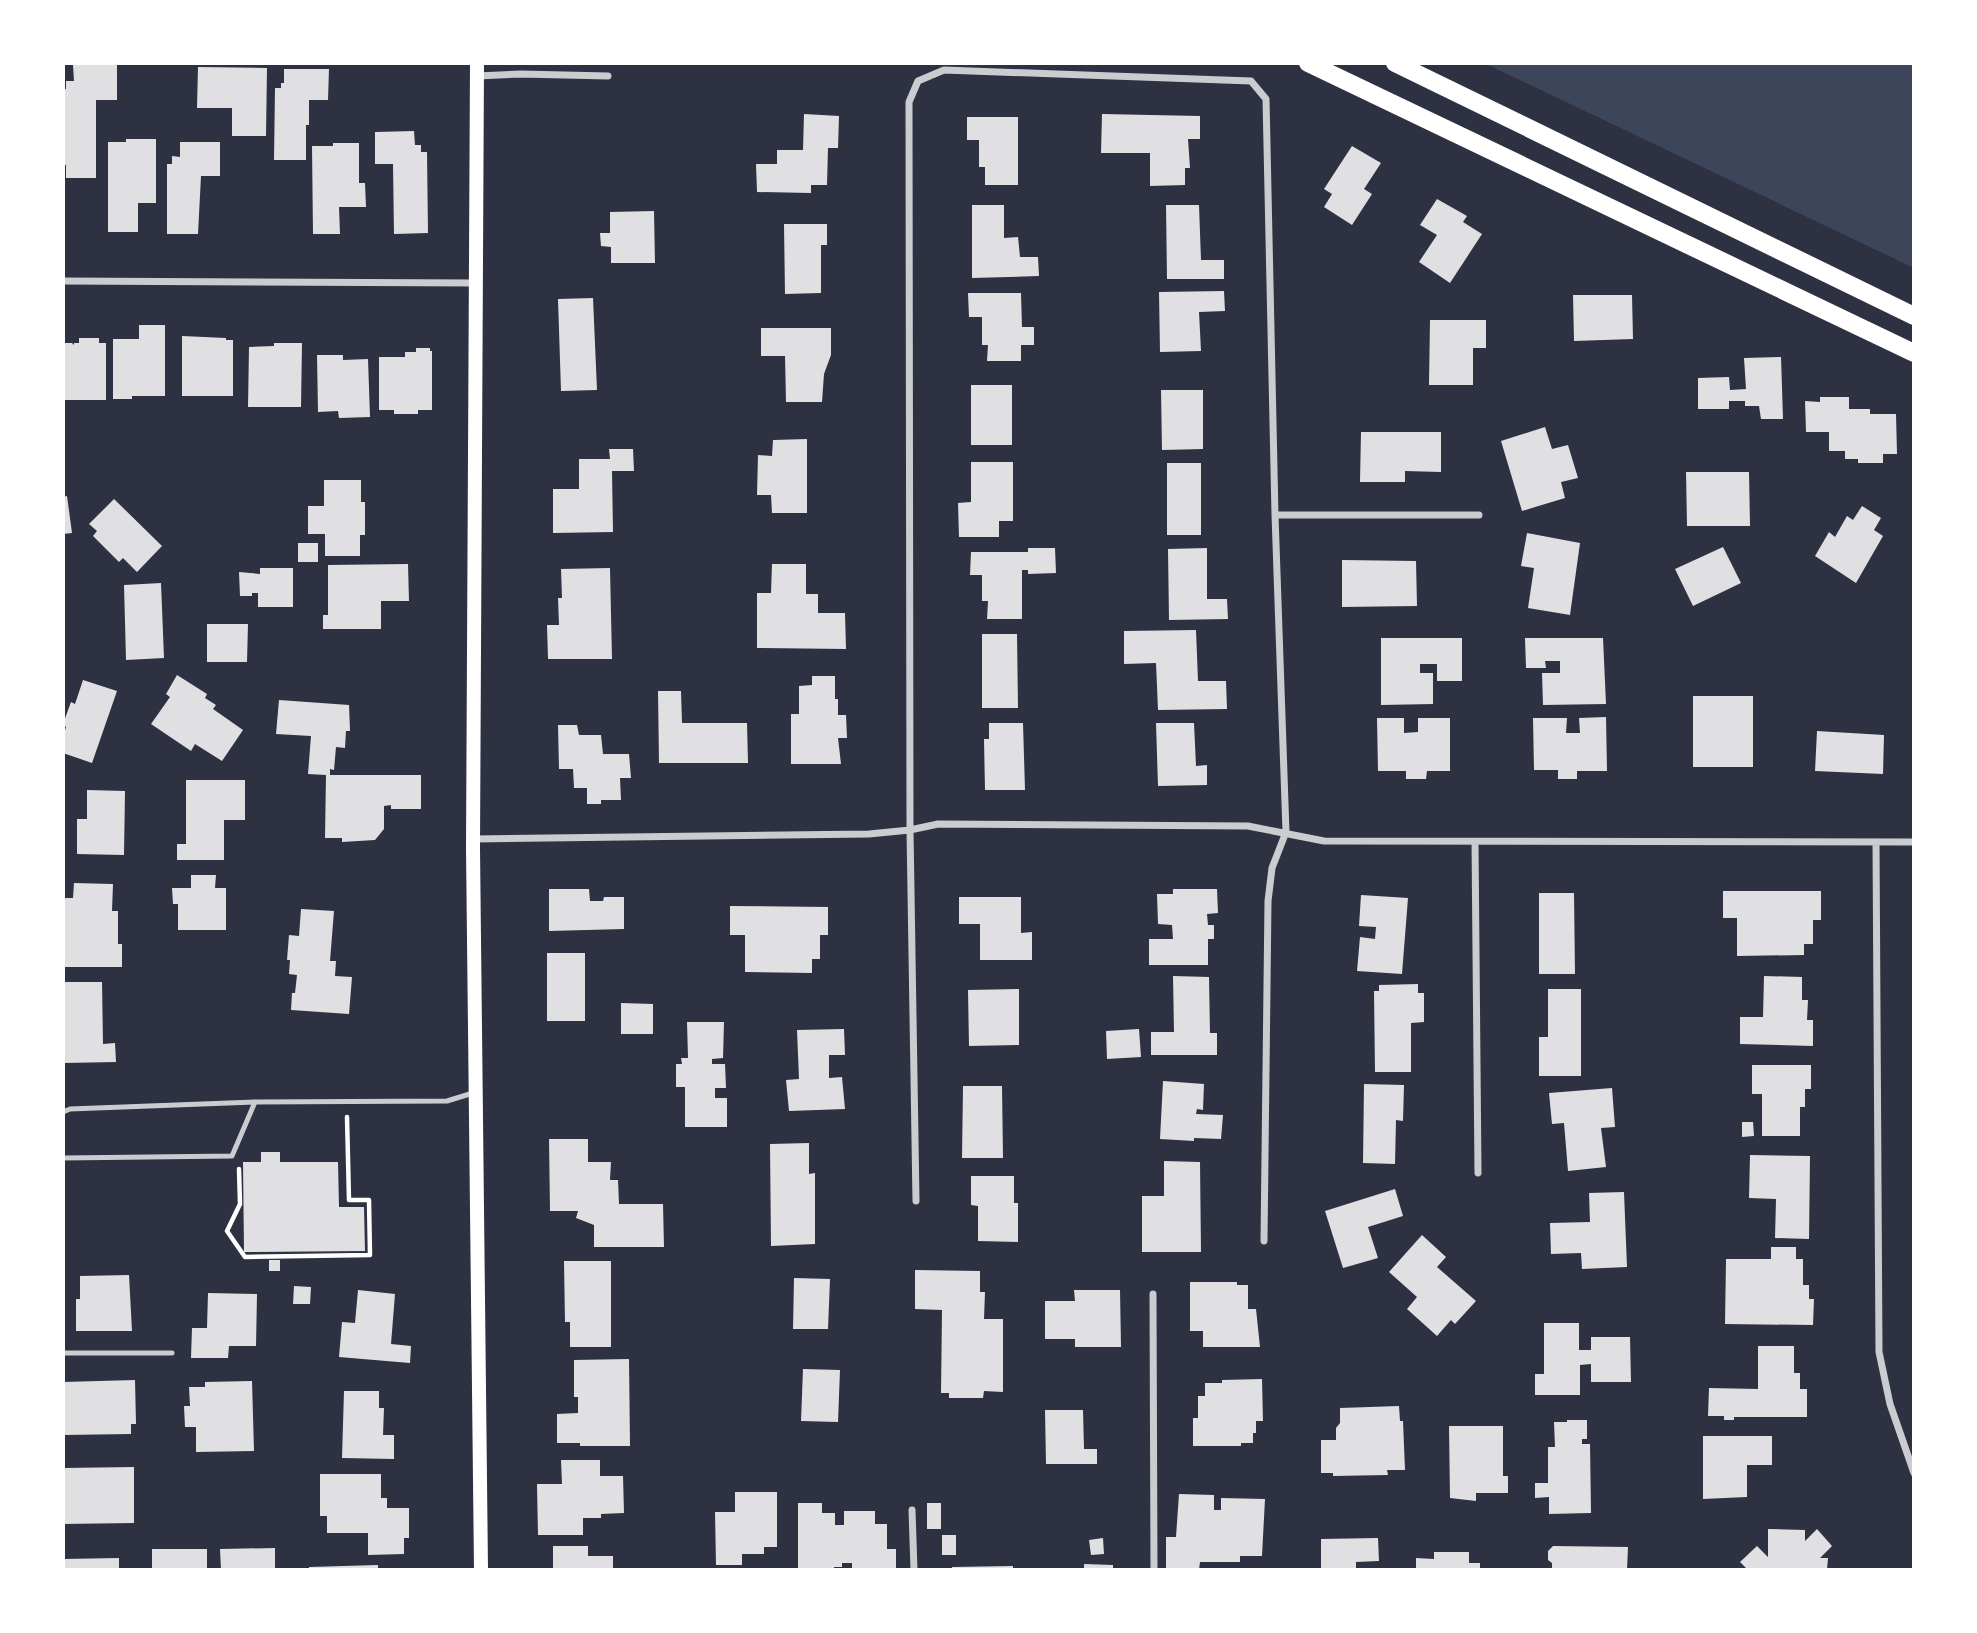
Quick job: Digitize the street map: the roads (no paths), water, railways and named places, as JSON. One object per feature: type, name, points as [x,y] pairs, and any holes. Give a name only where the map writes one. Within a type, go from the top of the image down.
[{"type":"main road","points":[[1308,63],[1914,353]]},
{"type":"main road","points":[[1395,63],[1914,317]]},
{"type":"main road","points":[[477,69],[473,839],[481,1570]]},
{"type":"street","points":[[477,69],[608,76]]},
{"type":"street","points":[[916,1201],[910,830],[909,102],[918,81],[944,70],[1251,81],[1266,99],[1275,515],[1286,832],[1272,868],[1268,901],[1264,1241]]},
{"type":"street","points":[[63,281],[476,283]]},
{"type":"street","points":[[1275,515],[1479,515]]},
{"type":"street","points":[[473,839],[869,834],[952,824],[1248,826],[1324,841],[1914,842]]},
{"type":"street","points":[[1475,842],[1478,1173]]},
{"type":"street","points":[[1876,842],[1879,1352],[1890,1404],[1914,1473]]},
{"type":"street","points":[[1153,1294],[1154,1570]]},
{"type":"street","points":[[912,1510],[914,1570]]},
{"type":"lane","points":[[63,1112],[70,1109],[256,1102],[447,1101],[476,1092]]},
{"type":"lane","points":[[63,1158],[232,1156],[256,1102]]},
{"type":"lane","points":[[63,1353],[172,1353]]}]
